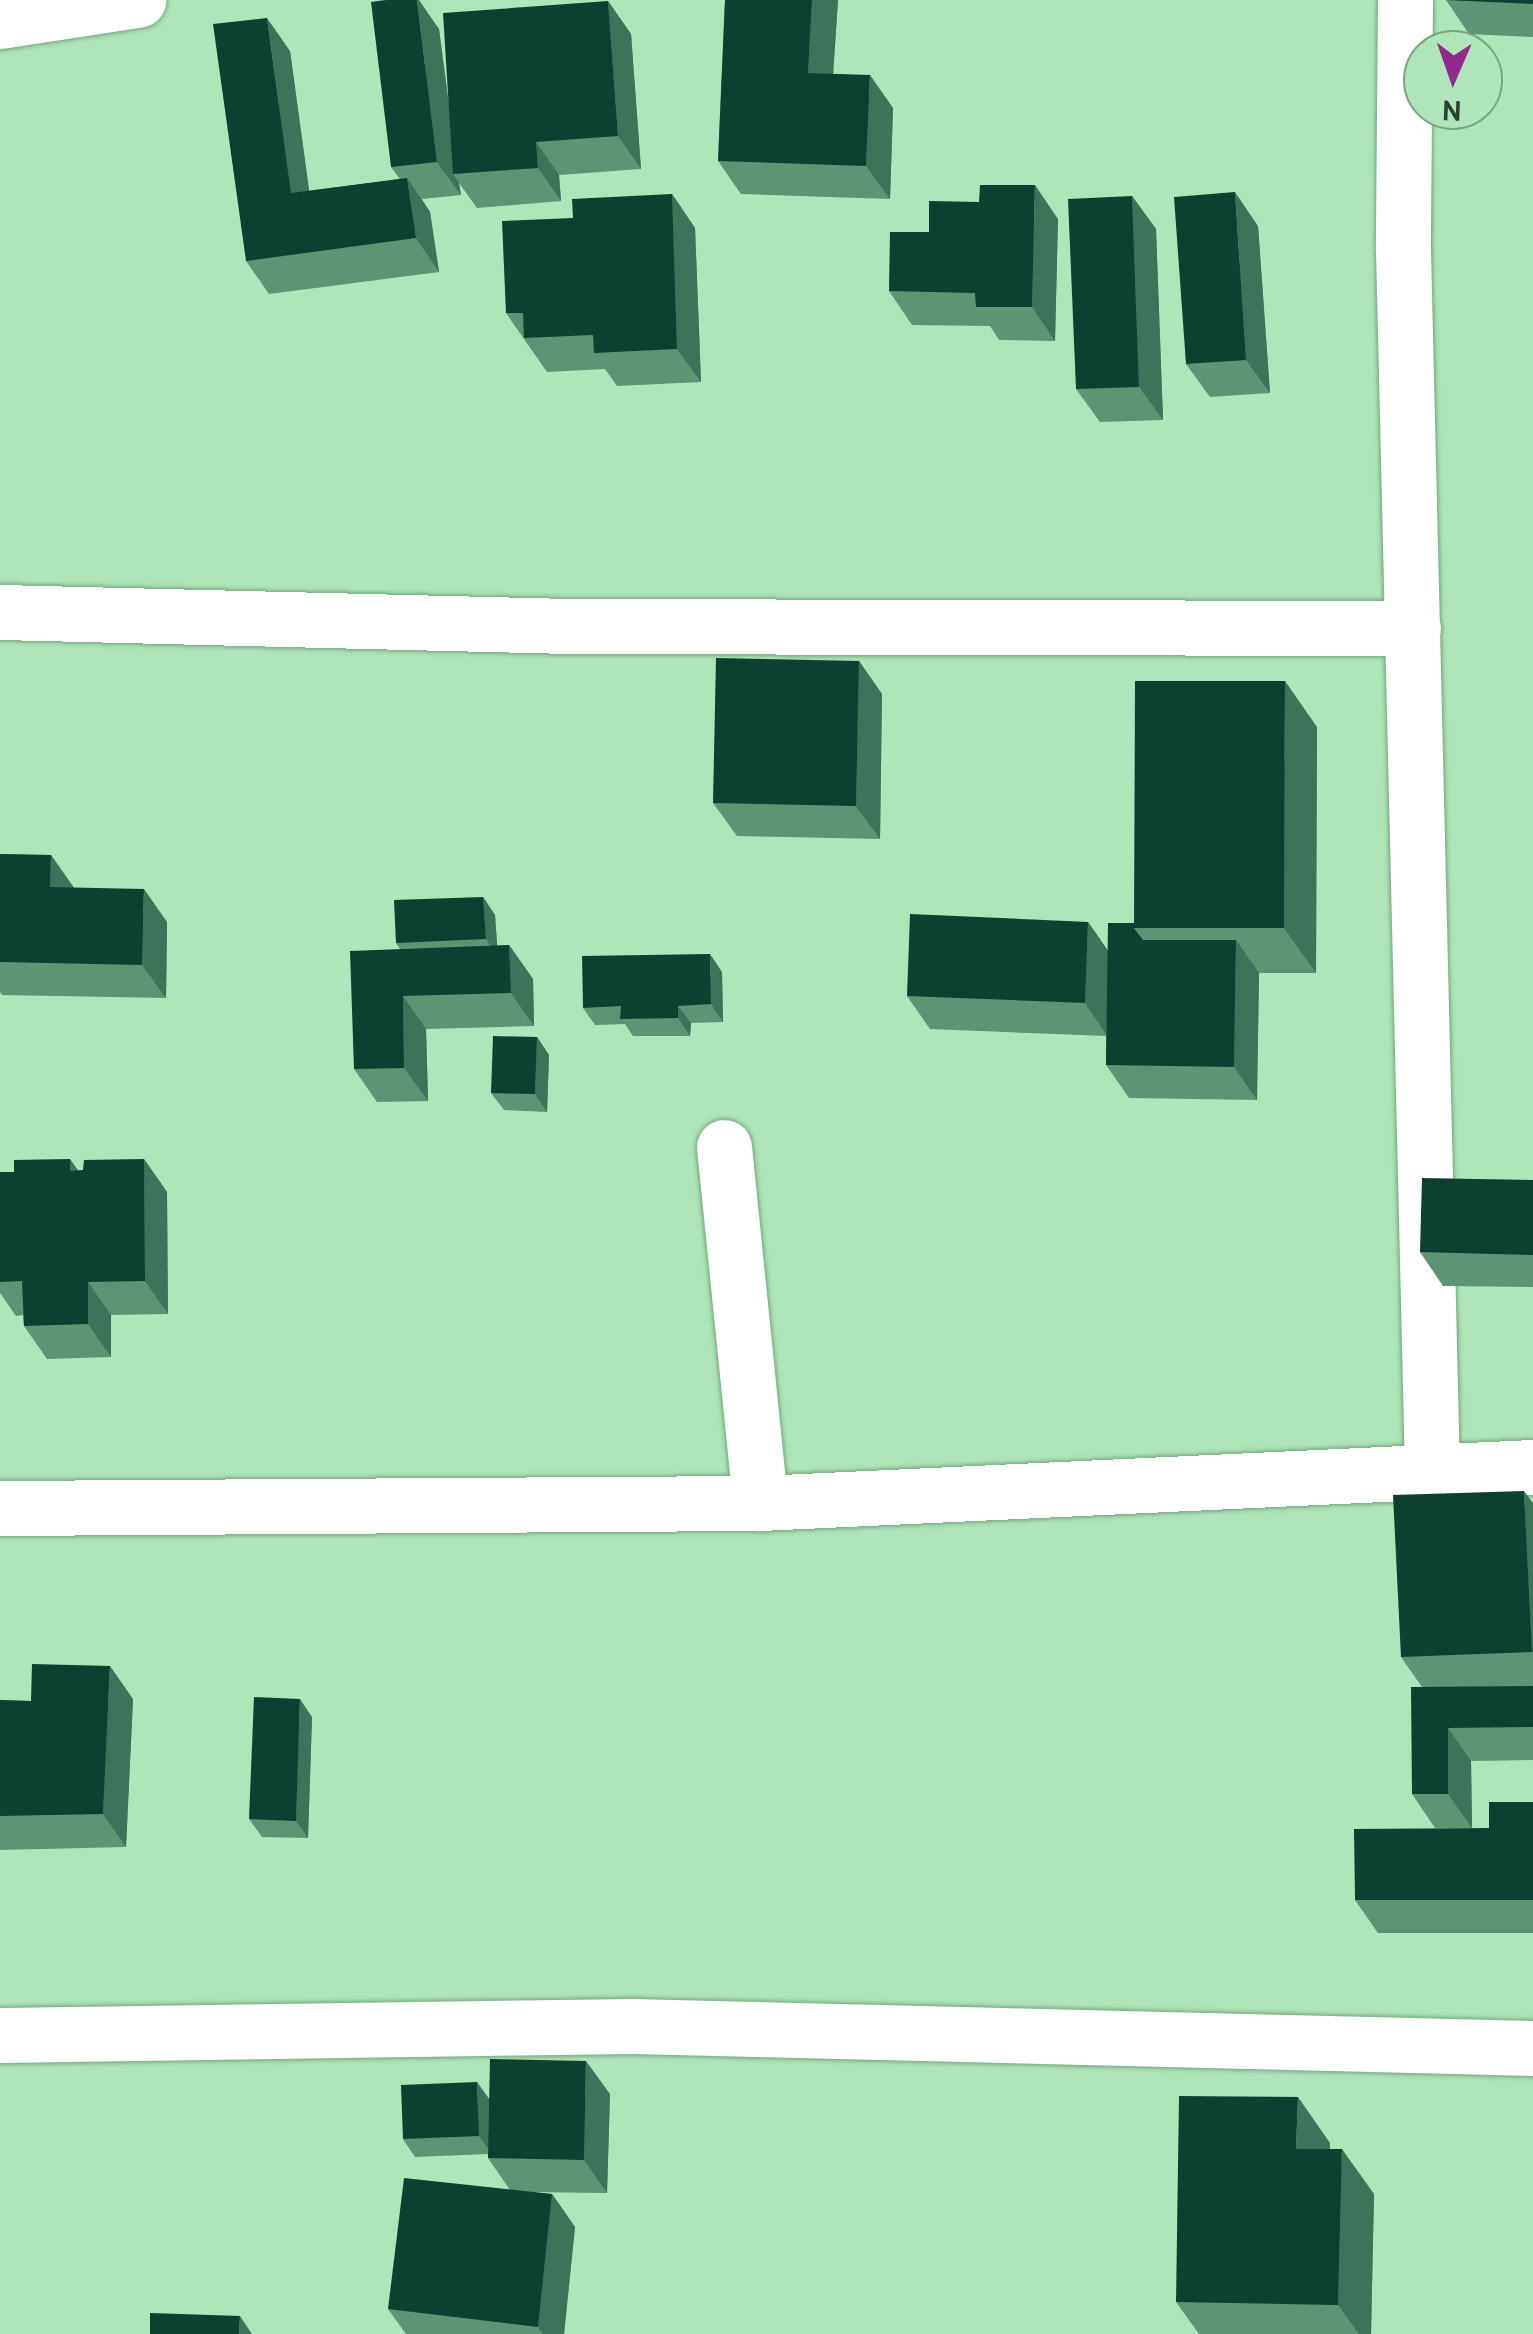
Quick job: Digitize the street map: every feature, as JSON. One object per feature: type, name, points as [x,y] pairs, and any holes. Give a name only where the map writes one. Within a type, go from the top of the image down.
[{"type":"street","points":[[0,21],[138,0]]},
{"type":"street","points":[[1404,0],[1403,250],[1432,1475]]},
{"type":"street","points":[[0,612],[567,626],[1413,628]]},
{"type":"street","points":[[724,1146],[760,1503]]},
{"type":"street","points":[[0,1508],[760,1503],[1432,1475],[1533,1467]]},
{"type":"street","points":[[0,2035],[632,2026],[1533,2048]]},
{"type":"building","points":[[417,0],[437,162],[391,167],[371,2]]},
{"type":"building","points":[[725,0],[812,0],[808,73],[870,75],[866,166],[718,161]]},
{"type":"building","points":[[1446,0],[1533,0],[1533,4]]},
{"type":"building","points":[[608,1],[618,136],[536,142],[538,168],[453,174],[443,13]]},
{"type":"building","points":[[267,18],[291,193],[407,178],[416,238],[246,261],[213,24]]},
{"type":"building","points":[[980,185],[1035,185],[1032,307],[976,307],[975,293],[889,291],[890,232],[929,232],[929,201],[979,202]]},
{"type":"building","points":[[1235,192],[1246,360],[1186,364],[1174,197]]},
{"type":"building","points":[[672,194],[677,349],[594,353],[593,335],[524,338],[523,313],[506,313],[502,221],[573,218],[572,199]]},
{"type":"building","points":[[1132,196],[1139,387],[1076,389],[1068,199]]},
{"type":"building","points":[[716,658],[859,661],[856,806],[713,803]]},
{"type":"building","points":[[1135,681],[1285,681],[1284,928],[1134,928]]},
{"type":"building","points":[[0,854],[51,855],[50,887],[144,889],[142,965],[0,962]]},
{"type":"building","points":[[483,897],[486,939],[396,943],[394,900]]},
{"type":"building","points":[[910,914],[1088,922],[1085,1003],[907,996]]},
{"type":"building","points":[[1108,923],[1134,923],[1143,940],[1236,940],[1234,1067],[1106,1065]]},
{"type":"building","points":[[509,945],[511,993],[403,996],[404,1068],[354,1069],[350,951]]},
{"type":"building","points":[[710,954],[711,1004],[678,1006],[678,1018],[620,1019],[621,1006],[583,1008],[582,956]]},
{"type":"building","points":[[493,1036],[537,1037],[535,1094],[491,1093]]},
{"type":"building","points":[[70,1159],[70,1171],[83,1170],[84,1160],[144,1159],[145,1281],[88,1282],[88,1324],[24,1326],[22,1281],[0,1282],[0,1172],[14,1172],[14,1160]]},
{"type":"building","points":[[1422,1178],[1533,1180],[1533,1255],[1420,1252]]},
{"type":"building","points":[[1524,1491],[1532,1652],[1401,1657],[1393,1495]]},
{"type":"building","points":[[32,1664],[110,1666],[103,1814],[0,1816],[0,1700],[31,1701]]},
{"type":"building","points":[[1533,1686],[1533,1727],[1448,1728],[1448,1794],[1412,1794],[1411,1687]]},
{"type":"building","points":[[254,1697],[300,1699],[296,1821],[249,1819]]},
{"type":"building","points":[[1489,1802],[1533,1802],[1533,1900],[1355,1900],[1354,1829],[1489,1828]]},
{"type":"building","points":[[490,2059],[586,2061],[584,2160],[488,2158]]},
{"type":"building","points":[[477,2082],[479,2136],[403,2139],[401,2085]]},
{"type":"building","points":[[1179,2096],[1298,2097],[1296,2149],[1342,2149],[1338,2305],[1176,2302]]},
{"type":"building","points":[[404,2178],[552,2194],[538,2327],[388,2309]]},
{"type":"building","points":[[150,2313],[240,2316],[239,2334],[150,2334]]}]
